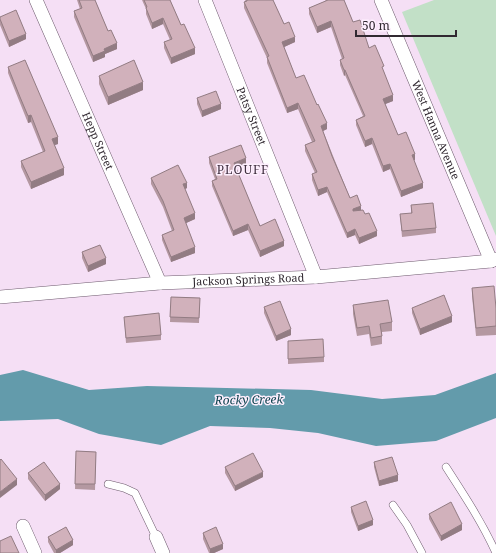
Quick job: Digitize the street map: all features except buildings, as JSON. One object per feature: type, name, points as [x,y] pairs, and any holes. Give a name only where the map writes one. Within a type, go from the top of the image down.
[{"type":"street","name":"Hepp Street","points":[[36,0],[160,283]]},
{"type":"street","name":"Patsy Street","points":[[205,0],[316,277]]},
{"type":"street","name":"West Hanna Avenue","points":[[381,0],[494,260]]},
{"type":"street","name":"Jackson Springs Road","points":[[0,297],[160,283],[316,277],[494,260]]},
{"type":"street","points":[[24,526],[35,553]]},
{"type":"street","points":[[156,537],[163,553]]},
{"type":"lane","points":[[446,467],[473,507],[496,553]]},
{"type":"lane","points":[[108,484],[124,488],[135,493],[156,537]]},
{"type":"lane","points":[[393,505],[407,525],[422,553]]},
{"type":"green space","points":[[434,0],[496,0],[496,236],[402,12]]},
{"type":"water","name":"Rocky Creek","points":[[23,370],[89,390],[147,386],[311,390],[382,399],[435,395],[496,373],[496,418],[436,441],[376,446],[318,433],[270,428],[210,426],[161,445],[99,434],[58,419],[0,421],[0,375]]},
{"type":"district","name":"PLOUFF","points":[[243,170]]}]
